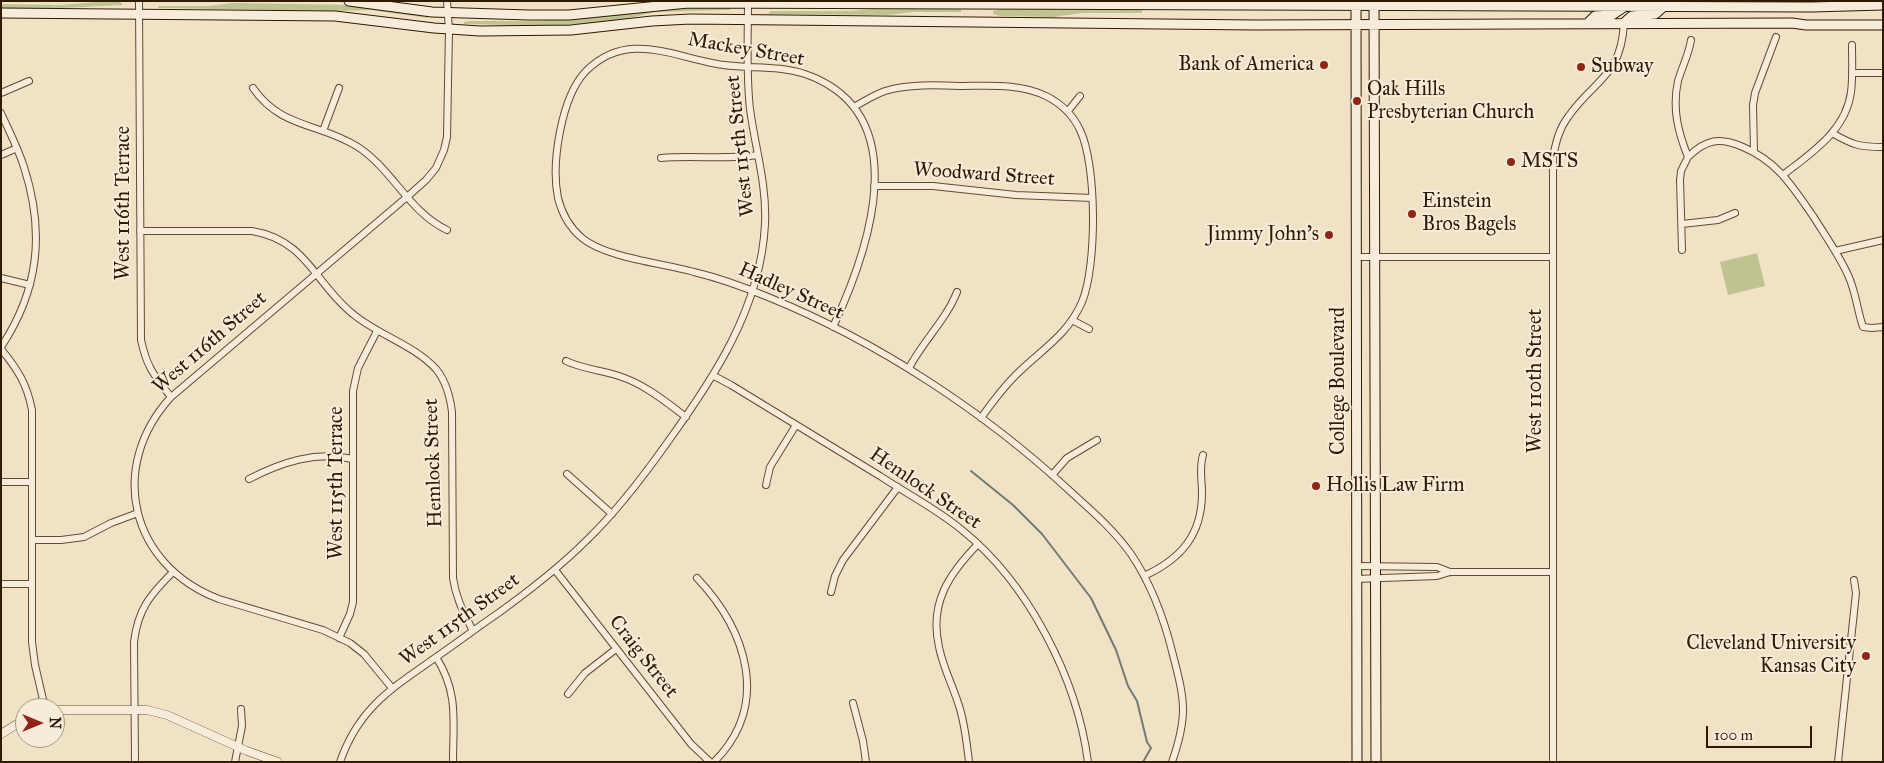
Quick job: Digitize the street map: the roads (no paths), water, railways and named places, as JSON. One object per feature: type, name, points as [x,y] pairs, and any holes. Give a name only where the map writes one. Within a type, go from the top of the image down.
[{"type":"main road","points":[[349,1],[449,13],[569,15],[668,4],[748,3],[1624,4],[1663,7],[1836,7],[1883,5]]},
{"type":"main road","name":"College Boulevard","points":[[1356,3],[1357,762]]},
{"type":"main road","name":"College Boulevard","points":[[1374,3],[1376,762]]},
{"type":"main road","points":[[1587,24],[1595,16],[1612,15],[1624,4]]},
{"type":"main road","points":[[1624,24],[1631,17],[1654,14],[1663,7]]},
{"type":"main road","points":[[1,13],[335,16],[449,30],[554,31],[591,29],[670,20],[1356,25],[1792,23],[1806,25],[1883,25]]},
{"type":"street","name":"West 116th Terrace","points":[[140,1],[141,340],[149,368],[171,397]]},
{"type":"street","name":"West 116th Street","points":[[392,688],[364,654],[340,638],[323,630],[203,593],[181,580],[153,548],[145,534],[138,513],[134,488],[137,458],[144,435],[152,420],[171,397],[408,197],[432,174],[444,150],[448,123],[448,1]]},
{"type":"street","name":"West 115th Street","points":[[340,762],[351,736],[374,704],[392,688],[526,593],[555,570],[586,541],[612,514],[650,467],[714,376],[738,328],[752,291],[765,226],[764,187],[750,106],[748,3]]},
{"type":"street","name":"West 110th Street","points":[[1553,762],[1552,167],[1556,142],[1568,117],[1616,62],[1623,38],[1624,24]]},
{"type":"street","points":[[1754,152],[1753,105],[1755,92],[1776,37]]},
{"type":"street","points":[[1688,158],[1677,125],[1676,99],[1678,83],[1692,40]]},
{"type":"street","points":[[1783,175],[1820,146],[1843,118],[1848,104],[1852,73],[1852,45]]},
{"type":"street","name":"Mackey Street","points":[[558,144],[565,109],[574,87],[588,69],[606,56],[626,49],[647,48],[722,65],[789,70],[808,75],[836,91],[854,107],[867,130],[874,161],[874,186],[871,214],[864,247],[851,288],[833,327]]},
{"type":"street","points":[[1852,73],[1883,73]]},
{"type":"street","points":[[1,93],[29,81]]},
{"type":"street","points":[[854,107],[892,89],[955,86],[1024,88],[1047,97],[1068,112],[1084,140],[1088,154],[1092,198],[1092,238],[1089,274],[1082,302],[1072,320],[1057,340],[1004,388],[981,418]]},
{"type":"street","points":[[254,88],[273,110],[294,121],[344,139],[370,156],[420,212],[438,226],[447,230]]},
{"type":"street","points":[[323,132],[339,88]]},
{"type":"street","points":[[1068,112],[1080,96]]},
{"type":"street","points":[[1,113],[26,173],[34,205],[36,232],[36,253],[23,309],[1,348],[17,370],[28,394],[32,418],[33,652],[43,698]]},
{"type":"street","points":[[1832,133],[1853,145],[1883,147]]},
{"type":"street","points":[[1682,250],[1681,171],[1688,158],[1698,148],[1714,141],[1732,142],[1754,152],[1775,166],[1790,183],[1848,276],[1863,327],[1883,327]]},
{"type":"street","name":"Hadley Street","points":[[558,144],[556,185],[558,200],[567,220],[584,239],[607,252],[695,272],[752,291],[833,327],[908,368],[1034,457],[1114,532],[1144,576],[1157,602],[1181,686],[1184,705],[1181,735],[1172,762]]},
{"type":"street","points":[[1,155],[17,148]]},
{"type":"street","points":[[661,158],[728,158],[758,155]]},
{"type":"street","name":"Woodward Street","points":[[874,186],[933,186],[1016,195],[1092,198]]},
{"type":"street","points":[[1682,224],[1718,220],[1735,213]]},
{"type":"street","name":"Hemlock Street","points":[[140,231],[252,231],[287,243],[297,251],[351,313],[377,331],[410,349],[426,361],[443,380],[448,391],[452,412],[453,578],[458,603],[473,631]]},
{"type":"street","points":[[1834,251],[1883,240]]},
{"type":"street","points":[[1357,257],[1552,256]]},
{"type":"street","points":[[1,278],[30,285]]},
{"type":"street","points":[[908,368],[926,339],[948,312],[957,292]]},
{"type":"street","points":[[1072,320],[1089,329]]},
{"type":"street","name":"West 115th Terrace","points":[[340,638],[353,602],[353,391],[355,376],[377,331]]},
{"type":"street","points":[[566,361],[576,366],[620,376],[637,383],[686,417]]},
{"type":"street","name":"Hemlock Street","points":[[714,376],[944,516],[978,544],[1009,578],[1040,624],[1067,683],[1088,762]]},
{"type":"street","points":[[766,484],[770,467],[796,425]]},
{"type":"street","points":[[1052,474],[1067,458],[1097,440]]},
{"type":"street","points":[[1144,576],[1175,558],[1192,537],[1201,508],[1200,473],[1203,455]]},
{"type":"street","points":[[249,479],[299,459],[336,456],[353,459]]},
{"type":"street","points":[[567,474],[612,514]]},
{"type":"street","points":[[1,482],[32,482]]},
{"type":"street","points":[[831,592],[835,576],[843,560],[898,488]]},
{"type":"street","points":[[32,540],[61,540],[84,537],[138,513]]},
{"type":"street","points":[[969,762],[961,710],[939,648],[936,621],[938,606],[948,580],[956,568],[978,544]]},
{"type":"street","points":[[1356,566],[1437,567],[1450,572]]},
{"type":"street","name":"Craig Street","points":[[555,570],[691,744],[710,762]]},
{"type":"street","points":[[135,762],[134,642],[137,624],[141,611],[150,596],[173,572]]},
{"type":"street","points":[[1356,579],[1437,576],[1450,572],[1552,572]]},
{"type":"street","points":[[697,578],[716,600],[733,629],[742,652],[747,676],[747,700],[739,729],[732,742],[714,762]]},
{"type":"street","points":[[1838,762],[1856,593],[1854,580]]},
{"type":"street","points":[[1,584],[32,584]]},
{"type":"street","points":[[568,694],[586,673],[616,649]]},
{"type":"street","points":[[436,657],[449,680],[452,693],[453,762]]},
{"type":"street","points":[[853,703],[863,741],[866,762]]},
{"type":"street","points":[[65,710],[134,709],[160,713],[278,762]]},
{"type":"street","points":[[235,762],[242,726],[241,709]]},
{"type":"street","points":[[1,734],[15,725]]},
{"type":"waterway","points":[[971,471],[1013,505],[1042,534],[1091,598],[1116,650],[1128,686],[1137,701],[1147,742],[1151,748],[1143,762]]},
{"type":"place","name":"Bank of America","points":[[1324,65]]},
{"type":"place","name":"Subway","points":[[1581,67]]},
{"type":"place","name":"Oak Hills Presbyterian Church","points":[[1357,101]]},
{"type":"place","name":"MSTS","points":[[1511,162]]},
{"type":"place","name":"Einstein Bros Bagels","points":[[1412,214]]},
{"type":"place","name":"Jimmy John's","points":[[1329,235]]},
{"type":"place","name":"Hollis Law Firm","points":[[1316,486]]},
{"type":"place","name":"Cleveland University Kansas City","points":[[1866,656]]}]
